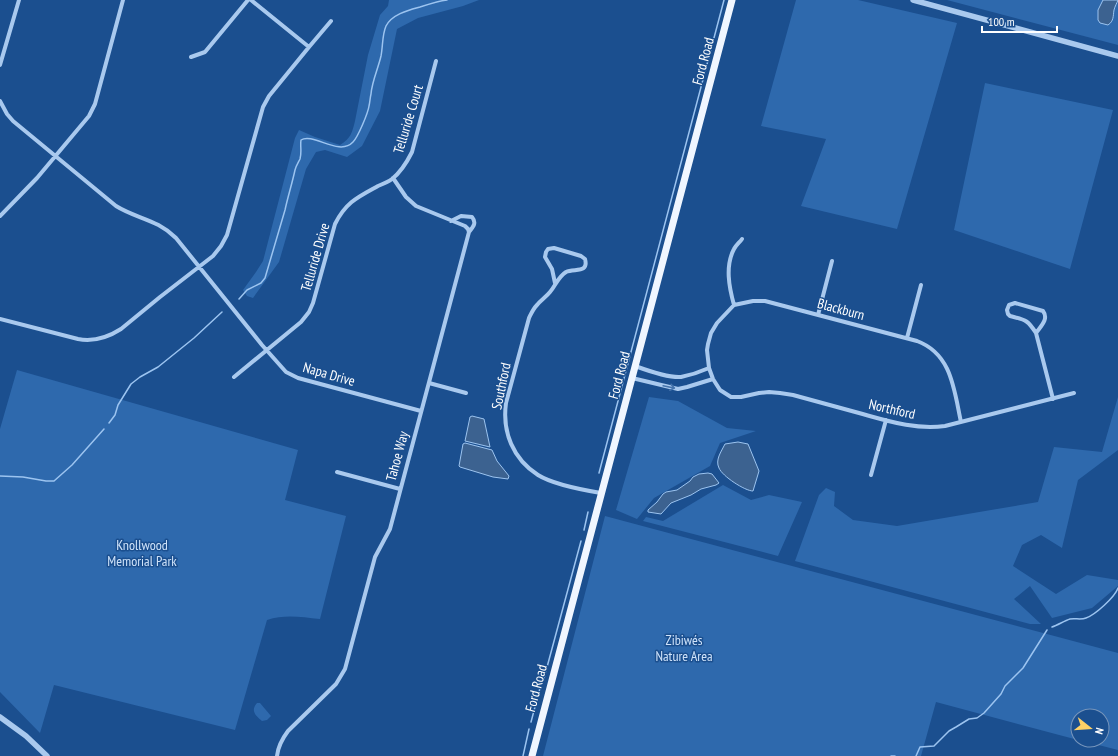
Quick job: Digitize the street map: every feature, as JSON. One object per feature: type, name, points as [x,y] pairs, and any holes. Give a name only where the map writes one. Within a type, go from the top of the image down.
[{"type":"main road","name":"Ford Road","points":[[532,756],[732,0]]},
{"type":"street","points":[[0,65],[1,57],[19,0]]},
{"type":"street","points":[[0,216],[56,157],[89,116],[95,104],[123,0]]},
{"type":"street","points":[[191,57],[205,52],[249,0],[309,47]]},
{"type":"street","points":[[913,0],[1118,56]]},
{"type":"street","points":[[0,319],[78,339],[89,340],[104,338],[121,330],[218,251],[227,235],[260,112],[264,103],[331,21]]},
{"type":"street","name":"Telluride Court","points":[[393,178],[407,162],[412,152],[436,61]]},
{"type":"street","name":"Napa Drive","points":[[0,101],[7,114],[13,121],[116,206],[165,228],[176,238],[266,350],[286,372],[298,378],[421,411]]},
{"type":"street","points":[[393,178],[406,197],[416,206],[465,226],[469,232]]},
{"type":"street","name":"Telluride Drive","points":[[234,377],[301,322],[309,312],[313,303],[335,224],[346,206],[355,199],[393,178]]},
{"type":"street","name":"Tahoe Way","points":[[277,756],[278,748],[288,731],[336,684],[342,674],[347,661],[375,557],[390,529],[469,232],[475,223],[472,217],[461,216],[451,221]]},
{"type":"street","points":[[635,366],[648,371],[680,377],[709,368],[707,350],[712,333],[717,323],[734,305],[728,284],[730,262],[734,248],[742,239]]},
{"type":"street","name":"Southford","points":[[555,283],[552,270],[545,257],[548,249],[554,248],[581,256],[586,259],[584,268],[566,272],[555,283],[551,291],[536,306],[529,318],[506,403],[505,414],[508,438],[517,455],[525,465],[539,476],[566,485],[601,493]]},
{"type":"street","points":[[818,315],[832,262]]},
{"type":"street","points":[[907,338],[921,285]]},
{"type":"street","name":"Blackburn","points":[[734,305],[753,301],[765,301],[907,338],[927,345],[941,358],[952,380],[961,422]]},
{"type":"street","points":[[1036,333],[1046,316],[1043,311],[1015,303],[1009,305],[1007,310],[1008,314],[1027,321],[1036,333],[1053,399]]},
{"type":"street","name":"Northford","points":[[709,368],[712,378],[720,390],[731,397],[741,397],[764,392],[793,395],[914,427],[927,428],[945,426],[1074,393]]},
{"type":"street","points":[[632,378],[678,389],[712,378]]},
{"type":"street","points":[[428,383],[466,393]]},
{"type":"street","points":[[871,475],[886,420]]},
{"type":"street","points":[[337,472],[400,489]]},
{"type":"street","points":[[0,717],[26,736],[47,756]]},
{"type":"green space","points":[[389,0],[479,0],[463,6],[418,18],[397,29],[380,111],[362,146],[347,157],[325,150],[316,152],[306,169],[279,262],[253,298],[247,296],[243,290],[263,261],[295,138],[299,130],[340,145],[349,137],[355,121],[368,55],[380,15],[388,6]]},
{"type":"green space","points":[[796,0],[858,0],[957,23],[897,229],[801,206],[826,139],[761,126]]},
{"type":"green space","points":[[947,0],[1118,0],[1118,45]]},
{"type":"green space","points":[[985,83],[1113,110],[1070,269],[954,230]]},
{"type":"green space","name":"Knollwood Memorial Park","points":[[17,370],[298,450],[285,500],[346,516],[320,619],[287,617],[267,620],[235,730],[54,685],[40,733],[0,692],[0,429]]},
{"type":"green space","points":[[649,397],[678,401],[727,428],[756,431],[720,443],[710,466],[654,498],[637,519],[616,510]]},
{"type":"green space","points":[[1118,397],[1118,450],[1078,480],[1062,548],[1041,535],[1022,545],[1013,566],[1056,594],[1087,575],[1118,580],[1118,586],[1092,608],[1052,618],[1030,586],[1014,599],[1041,624],[1030,624],[795,561],[819,495],[826,488],[835,492],[834,506],[853,520],[897,526],[1038,502],[1054,447],[1102,452]]},
{"type":"green space","points":[[723,485],[751,500],[769,495],[802,502],[778,556],[643,521],[646,517],[663,521]]},
{"type":"green space","name":"Zibiwés Nature Area","points":[[605,516],[1118,653],[1118,750],[1110,748],[1110,708],[1070,708],[1070,738],[936,702],[921,756],[543,756]]},
{"type":"green space","points":[[257,703],[260,703],[271,716],[267,720],[262,721],[255,713],[254,708]]},
{"type":"shaded area","points":[[1103,0],[1118,0],[1112,20],[1108,25],[1100,23],[1098,20],[1098,10]]},
{"type":"shaded area","points":[[472,416],[484,419],[490,447],[465,441],[470,417]]},
{"type":"shaded area","points":[[738,442],[748,444],[759,471],[753,491],[745,489],[729,479],[724,475],[718,465],[719,456],[725,444]]},
{"type":"shaded area","points":[[465,443],[492,450],[497,461],[509,476],[508,479],[493,477],[460,467],[463,444]]},
{"type":"shaded area","points":[[699,474],[712,474],[719,483],[701,489],[691,495],[671,503],[661,514],[648,512],[648,510],[666,492],[677,490]]},
{"type":"waterway","points":[[239,299],[247,290],[261,283],[265,278],[285,210],[295,169],[300,159],[301,140],[306,138],[312,139],[341,147],[347,146],[353,142],[360,130],[368,109],[381,56],[386,26],[392,18],[406,11],[447,0]]},
{"type":"waterway","points":[[599,473],[724,0]]},
{"type":"waterway","points":[[109,423],[115,415],[118,405],[131,384],[158,367],[194,338],[222,312]]},
{"type":"waterway","points":[[0,476],[54,481],[72,465],[104,429]]},
{"type":"waterway","points":[[584,530],[588,512]]},
{"type":"waterway","points":[[543,682],[581,541]]},
{"type":"waterway","points":[[1052,627],[1070,619],[1082,619],[1090,616],[1109,601],[1118,588]]},
{"type":"waterway","points":[[916,756],[920,747],[934,746],[949,731],[969,719],[977,718],[984,713],[1001,694],[1005,686],[1023,668],[1047,630]]},
{"type":"waterway","points":[[531,722],[540,688]]},
{"type":"waterway","points":[[523,756],[529,729]]}]
